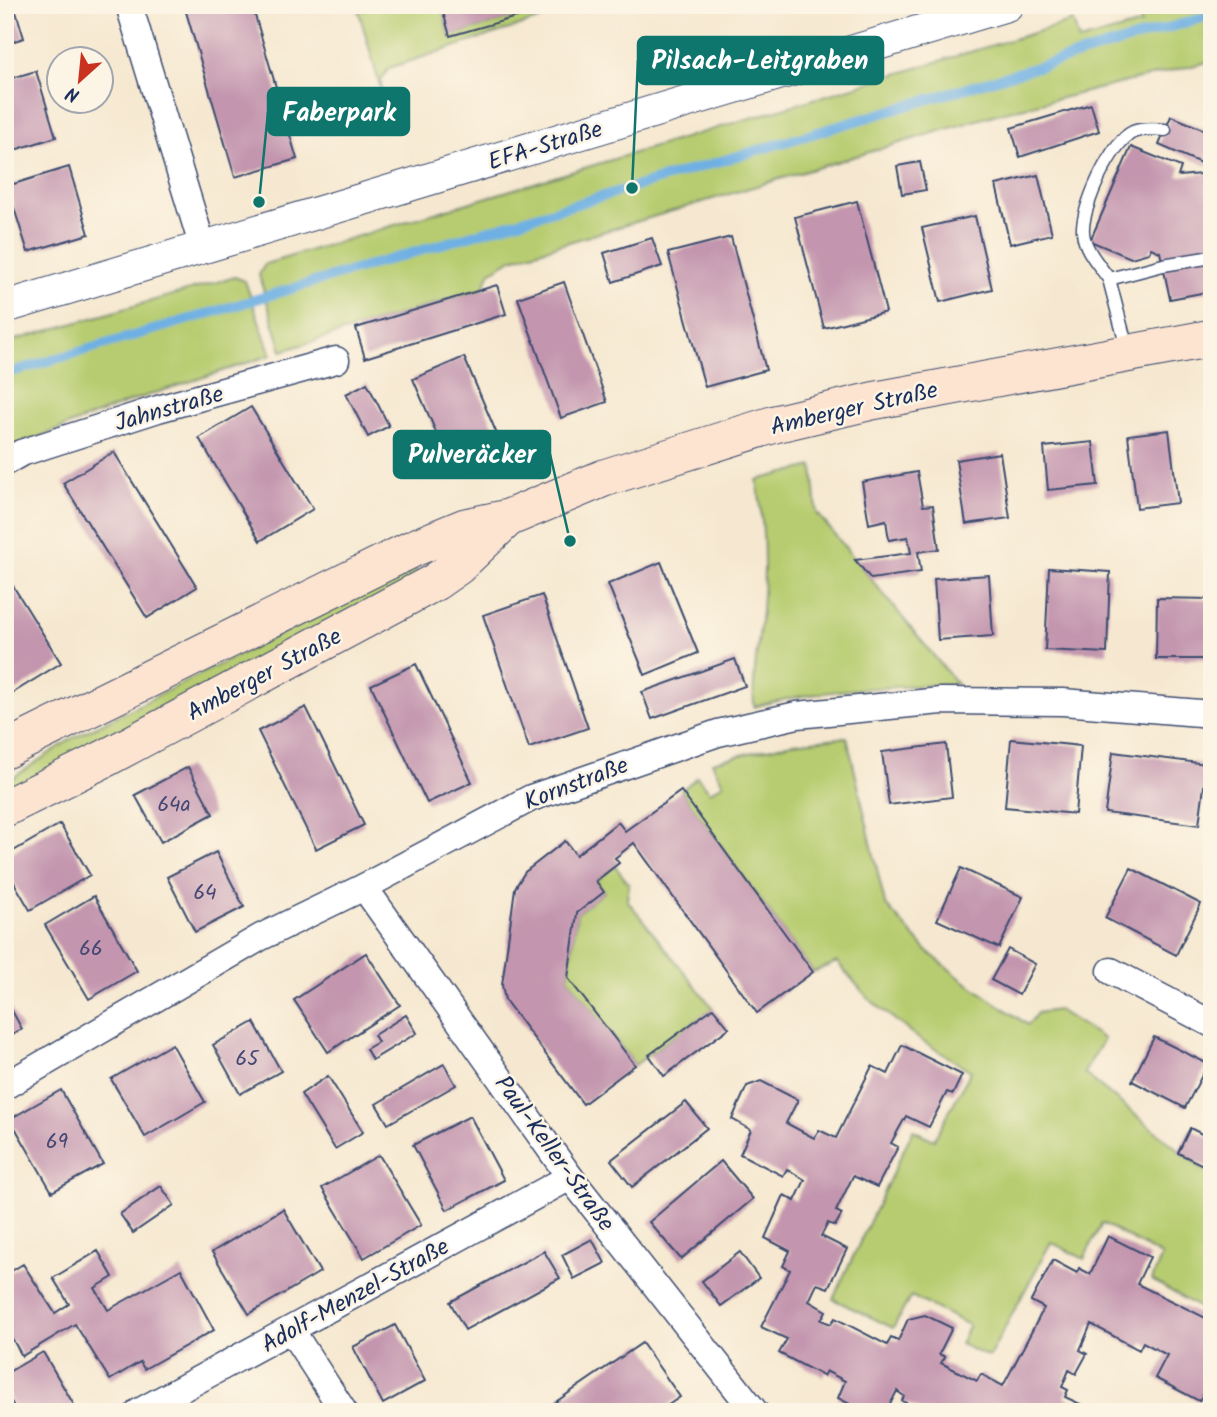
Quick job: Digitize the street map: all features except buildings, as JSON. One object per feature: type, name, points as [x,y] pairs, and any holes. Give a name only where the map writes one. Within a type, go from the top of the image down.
[{"type":"main road","name":"Amberger Straße","points":[[5,750],[414,548],[465,527],[508,518],[604,478],[775,424],[872,401],[1212,338]]},
{"type":"main road","name":"Amberger Straße","points":[[5,808],[106,758],[435,582],[458,566],[508,518]]},
{"type":"street","points":[[129,5],[203,248]]},
{"type":"street","name":"EFA-Straße","points":[[5,307],[1007,5]]},
{"type":"street","name":"Jahnstraße","points":[[5,462],[21,453],[158,410],[336,360]]},
{"type":"street","name":"Kornstraße","points":[[5,1086],[261,937],[364,887],[491,818],[551,789],[718,733],[797,715],[941,701],[1063,702],[1212,714]]},
{"type":"street","name":"Paul-Keller-Straße","points":[[364,887],[570,1177],[755,1412]]},
{"type":"street","points":[[1111,971],[1212,1024]]},
{"type":"street","name":"Adolf-Menzel-Straße","points":[[139,1412],[570,1177]]},
{"type":"street","points":[[291,1330],[344,1412]]},
{"type":"lane","points":[[1128,352],[1109,279],[1087,246],[1083,233],[1084,221],[1093,191],[1122,140],[1133,132],[1165,130]]},
{"type":"lane","points":[[1109,279],[1163,265],[1212,257]]},
{"type":"green space","points":[[357,5],[441,5],[450,36],[523,15],[584,5],[389,68],[381,80],[381,90]]},
{"type":"green space","points":[[1136,5],[1212,5],[1212,61],[1000,113],[512,259],[490,272],[483,289],[282,351],[259,275],[265,264],[1073,21],[1079,41],[1141,24]]},
{"type":"green space","points":[[235,277],[245,281],[271,355],[134,400],[5,450],[5,343]]},
{"type":"green space","points":[[813,466],[817,513],[957,684],[829,692],[754,707],[764,577],[763,528],[757,480]]},
{"type":"green space","points":[[414,567],[421,578],[5,794],[5,783],[71,739]]},
{"type":"green space","points":[[847,737],[885,904],[927,951],[960,978],[1028,1025],[1037,1013],[1058,1010],[1104,1039],[1084,1073],[1212,1177],[1212,1315],[1152,1280],[1162,1256],[1102,1223],[1084,1259],[1051,1242],[989,1357],[960,1344],[969,1325],[911,1296],[893,1328],[833,1299],[913,1130],[934,1140],[971,1071],[919,1039],[869,999],[837,962],[813,972],[681,791],[697,777],[710,792],[723,784],[712,762],[792,743]]},
{"type":"green space","points":[[615,866],[629,884],[627,900],[713,1008],[635,1065],[568,978],[577,913],[604,892],[596,881]]},
{"type":"waterway","points":[[5,374],[1212,15]]},
{"type":"place","name":"Pilsach-Leitgraben","points":[[632,188]]},
{"type":"place","name":"Faberpark","points":[[259,202]]},
{"type":"place","name":"Pulveräcker","points":[[570,541]]}]
